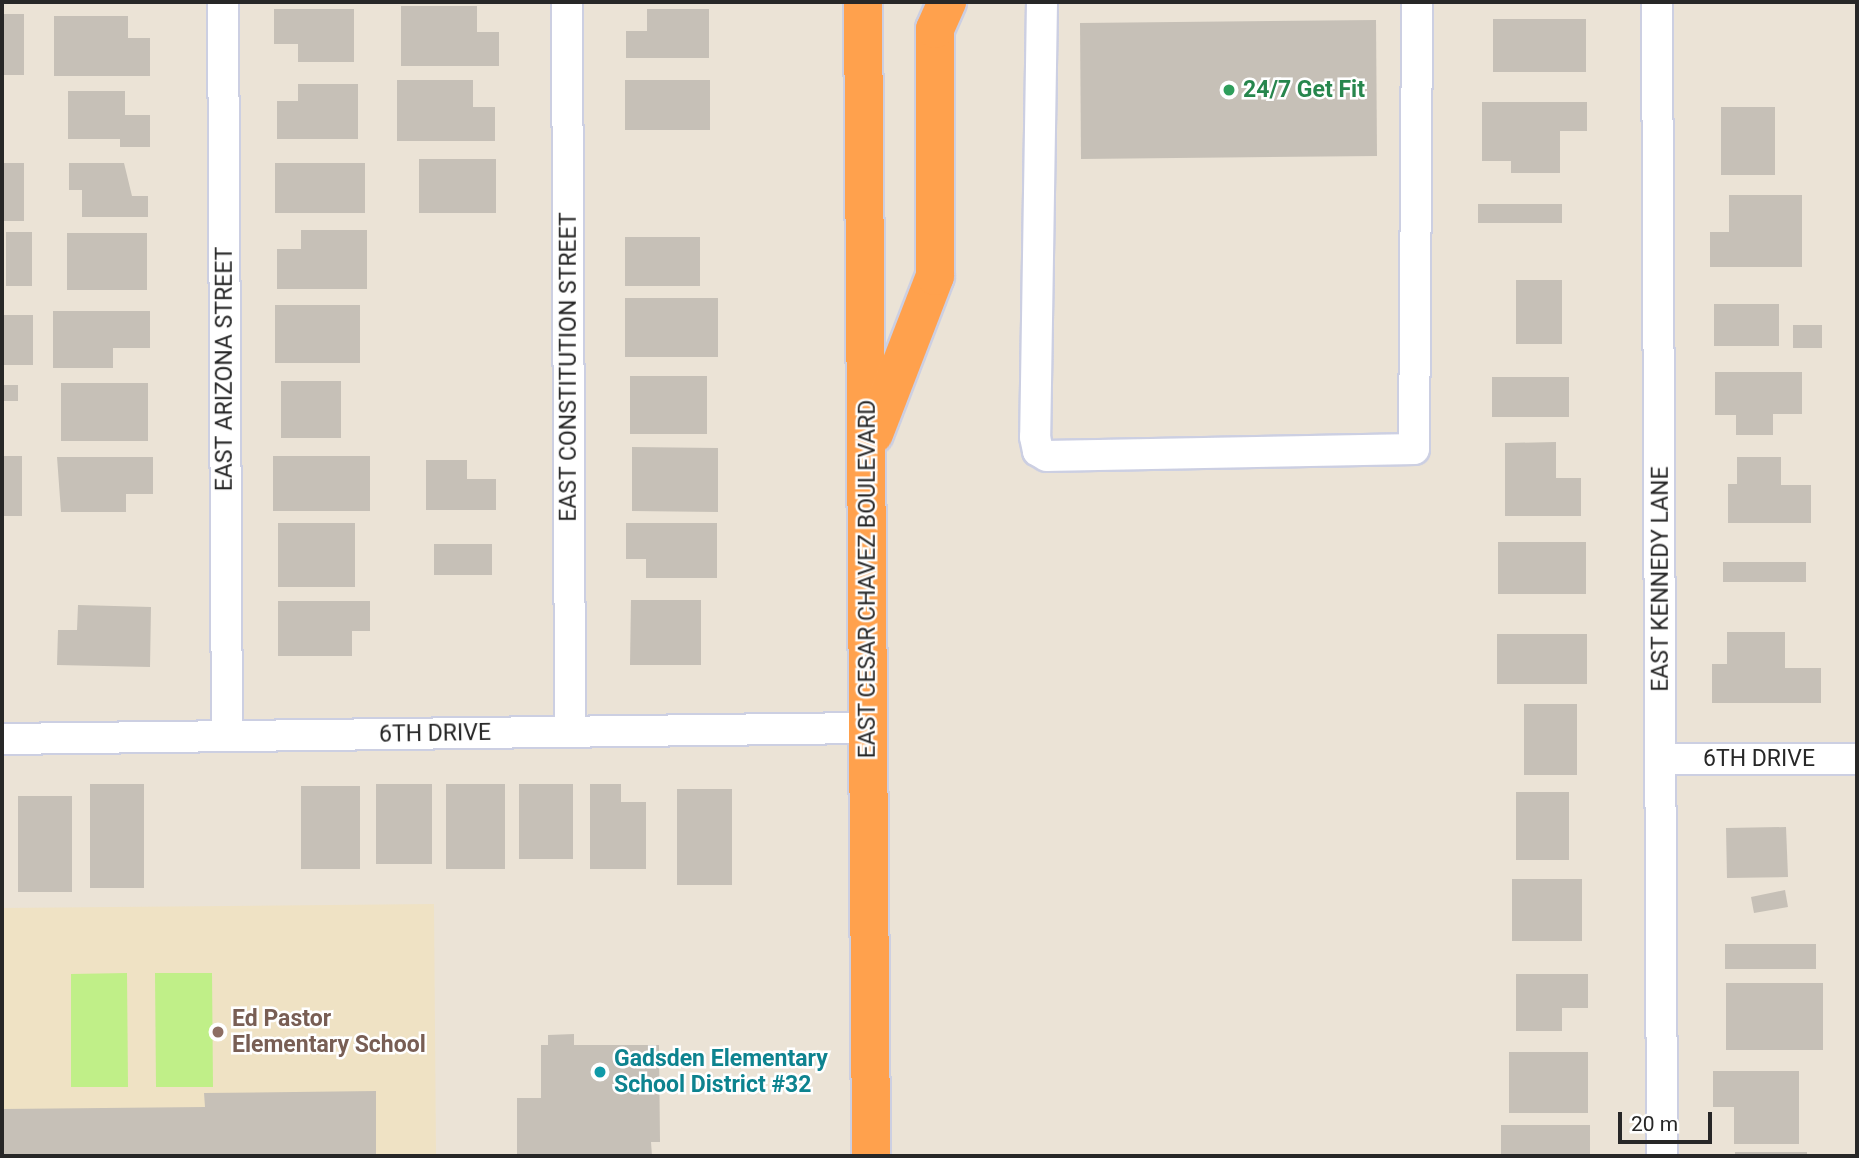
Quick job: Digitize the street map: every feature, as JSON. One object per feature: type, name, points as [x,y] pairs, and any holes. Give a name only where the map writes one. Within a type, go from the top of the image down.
[{"type":"highway","name":"EAST CESAR CHAVEZ BOULEVARD","points":[[863,2],[871,1156]]},
{"type":"highway","points":[[867,452],[935,276],[935,29],[947,2]]},
{"type":"street","name":"EAST ARIZONA STREET","points":[[223,2],[227,736]]},
{"type":"street","name":"EAST CONSTITUTION STREET","points":[[567,2],[570,732]]},
{"type":"street","points":[[1042,2],[1035,437],[1038,451],[1059,456],[1414,449],[1417,2]]},
{"type":"street","name":"EAST KENNEDY LANE","points":[[1657,2],[1662,1156]]},
{"type":"street","name":"6TH DRIVE","points":[[2,739],[869,728]]},
{"type":"street","name":"6TH DRIVE","points":[[1662,759],[1857,759]]},
{"type":"shaded area","name":"Ed Pastor Elementary School","points":[[434,904],[436,1156],[2,1156],[2,908]]},
{"type":"green space","points":[[127,973],[128,1087],[71,1087],[71,974]]},
{"type":"green space","points":[[155,973],[212,973],[213,1087],[156,1087]]},
{"type":"building","points":[[401,6],[477,6],[477,32],[499,32],[499,66],[401,66]]},
{"type":"building","points":[[274,9],[354,9],[354,62],[298,62],[298,44],[274,44]]},
{"type":"building","points":[[647,9],[709,9],[709,58],[626,58],[626,31],[647,31]]},
{"type":"building","points":[[2,14],[24,14],[24,75],[2,75]]},
{"type":"building","points":[[54,16],[128,16],[128,38],[150,38],[150,76],[54,76]]},
{"type":"building","points":[[1493,19],[1586,19],[1586,72],[1493,72]]},
{"type":"building","name":"24/7 Get Fit","points":[[1376,20],[1377,156],[1081,159],[1080,23]]},
{"type":"building","points":[[397,80],[473,80],[473,107],[495,107],[495,141],[397,141]]},
{"type":"building","points":[[625,80],[710,80],[710,130],[625,130]]},
{"type":"building","points":[[298,84],[358,84],[358,139],[277,139],[277,101],[298,101]]},
{"type":"building","points":[[68,91],[125,91],[125,115],[150,115],[150,147],[120,147],[120,139],[68,139]]},
{"type":"building","points":[[1482,102],[1587,102],[1587,131],[1560,131],[1560,173],[1511,173],[1511,161],[1482,161]]},
{"type":"building","points":[[1721,107],[1775,107],[1775,175],[1721,175]]},
{"type":"building","points":[[419,159],[496,159],[496,213],[419,213]]},
{"type":"building","points":[[2,163],[24,163],[24,221],[2,221]]},
{"type":"building","points":[[69,163],[124,163],[132,196],[148,196],[148,217],[82,217],[82,190],[69,190]]},
{"type":"building","points":[[275,163],[365,163],[365,213],[275,213]]},
{"type":"building","points":[[1729,195],[1802,195],[1802,267],[1710,267],[1710,232],[1729,232]]},
{"type":"building","points":[[1478,204],[1562,204],[1562,223],[1478,223]]},
{"type":"building","points":[[301,230],[367,230],[367,289],[277,289],[277,249],[301,249]]},
{"type":"building","points":[[6,232],[32,232],[32,286],[6,286]]},
{"type":"building","points":[[67,233],[147,233],[147,290],[67,290]]},
{"type":"building","points":[[625,237],[700,237],[700,286],[625,286]]},
{"type":"building","points":[[1516,280],[1562,280],[1562,344],[1516,344]]},
{"type":"building","points":[[625,298],[718,298],[718,357],[625,357]]},
{"type":"building","points":[[1714,304],[1779,304],[1779,346],[1714,346]]},
{"type":"building","points":[[275,305],[360,305],[360,363],[275,363]]},
{"type":"building","points":[[53,311],[150,311],[150,348],[113,348],[113,368],[53,368]]},
{"type":"building","points":[[2,315],[33,315],[33,365],[2,365]]},
{"type":"building","points":[[1793,325],[1822,325],[1822,348],[1793,348]]},
{"type":"building","points":[[1715,372],[1802,372],[1802,414],[1773,414],[1773,435],[1736,435],[1736,415],[1715,415]]},
{"type":"building","points":[[630,376],[707,376],[707,434],[630,434]]},
{"type":"building","points":[[1492,377],[1569,377],[1569,417],[1492,417]]},
{"type":"building","points":[[281,381],[341,381],[341,438],[281,438]]},
{"type":"building","points":[[61,383],[148,383],[148,441],[61,441]]},
{"type":"building","points":[[2,385],[18,385],[18,401],[2,401]]},
{"type":"building","points":[[1556,442],[1556,478],[1581,478],[1581,516],[1505,516],[1505,443]]},
{"type":"building","points":[[632,447],[718,448],[718,512],[632,511]]},
{"type":"building","points":[[2,456],[22,456],[22,516],[2,516]]},
{"type":"building","points":[[273,456],[370,456],[370,511],[273,511]]},
{"type":"building","points":[[57,457],[153,457],[153,494],[126,494],[126,512],[61,512]]},
{"type":"building","points":[[1737,457],[1781,457],[1781,485],[1811,485],[1811,523],[1728,523],[1728,484],[1737,484]]},
{"type":"building","points":[[426,460],[467,460],[467,479],[496,479],[496,510],[426,510]]},
{"type":"building","points":[[278,523],[355,523],[355,587],[278,587]]},
{"type":"building","points":[[626,523],[717,523],[717,578],[646,578],[646,559],[626,559]]},
{"type":"building","points":[[1498,542],[1586,542],[1586,594],[1498,594]]},
{"type":"building","points":[[434,544],[492,544],[492,575],[434,575]]},
{"type":"building","points":[[1723,562],[1806,562],[1806,582],[1723,582]]},
{"type":"building","points":[[631,600],[701,600],[701,665],[630,665]]},
{"type":"building","points":[[278,601],[370,601],[370,631],[352,631],[352,656],[278,656]]},
{"type":"building","points":[[78,605],[151,607],[150,667],[57,665],[58,630],[77,630]]},
{"type":"building","points":[[1727,632],[1785,632],[1785,668],[1821,668],[1821,703],[1712,703],[1712,664],[1727,664]]},
{"type":"building","points":[[1497,634],[1587,634],[1587,684],[1497,684]]},
{"type":"building","points":[[1524,704],[1577,704],[1577,775],[1524,775]]},
{"type":"building","points":[[90,784],[144,784],[144,888],[90,888]]},
{"type":"building","points":[[376,784],[432,784],[432,864],[376,864]]},
{"type":"building","points":[[446,784],[505,784],[505,869],[446,869]]},
{"type":"building","points":[[519,784],[573,784],[573,859],[519,859]]},
{"type":"building","points":[[590,784],[621,784],[621,802],[646,802],[646,869],[590,869]]},
{"type":"building","points":[[301,786],[360,786],[360,869],[301,869]]},
{"type":"building","points":[[677,789],[732,789],[732,885],[677,885]]},
{"type":"building","points":[[1516,792],[1569,792],[1569,860],[1516,860]]},
{"type":"building","points":[[18,796],[72,796],[72,892],[18,892]]},
{"type":"building","points":[[1786,827],[1788,877],[1727,878],[1726,828]]},
{"type":"building","points":[[1512,879],[1582,879],[1582,941],[1512,941]]},
{"type":"building","points":[[1785,890],[1788,907],[1754,913],[1751,897]]},
{"type":"building","points":[[1725,944],[1816,944],[1816,969],[1725,969]]},
{"type":"building","points":[[1516,974],[1588,974],[1588,1008],[1562,1008],[1562,1031],[1516,1031]]},
{"type":"building","points":[[1726,983],[1823,983],[1823,1050],[1726,1050]]},
{"type":"building","name":"Gadsden Elementary School District #32","points":[[574,1034],[574,1045],[659,1045],[660,1142],[651,1142],[652,1156],[517,1156],[517,1098],[541,1098],[541,1045],[548,1045],[548,1035]]},
{"type":"building","points":[[1509,1052],[1588,1052],[1588,1113],[1509,1113]]},
{"type":"building","points":[[1713,1071],[1799,1071],[1799,1144],[1734,1144],[1734,1107],[1713,1107]]},
{"type":"building","points":[[376,1091],[376,1156],[2,1156],[2,1109],[205,1107],[204,1093]]},
{"type":"building","points":[[1501,1125],[1590,1125],[1590,1156],[1501,1156]]},
{"type":"building","points":[[1735,1152],[1807,1152],[1807,1156],[1735,1156]]},
{"type":"place","name":"24/7 Get Fit","points":[[1229,90]]},
{"type":"place","name":"Ed Pastor Elementary School","points":[[218,1032]]},
{"type":"place","name":"Gadsden Elementary School District #32","points":[[600,1072]]}]
